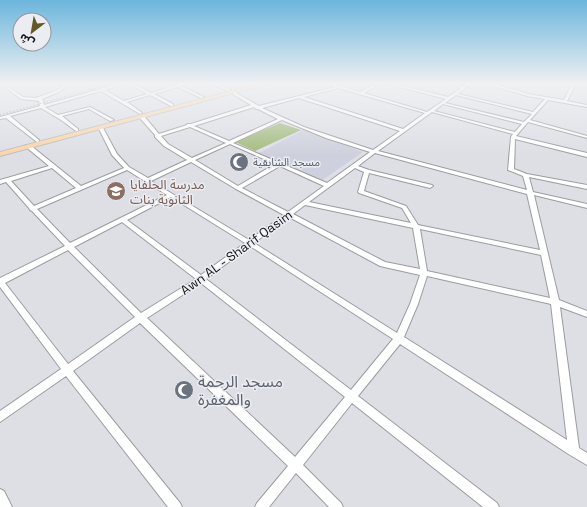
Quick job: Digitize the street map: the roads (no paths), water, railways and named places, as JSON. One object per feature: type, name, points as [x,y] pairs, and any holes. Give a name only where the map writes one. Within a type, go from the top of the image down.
[{"type":"highway","points":[[0,154],[100,127],[163,108]]},
{"type":"highway","points":[[0,150],[112,120],[166,108]]},
{"type":"street","points":[[0,114],[23,108]]},
{"type":"street","points":[[0,118],[28,108]]},
{"type":"street","points":[[46,108],[76,130]]},
{"type":"street","points":[[58,116],[90,108],[112,120]]},
{"type":"street","points":[[132,108],[141,114],[163,144],[238,188],[374,260],[383,264],[555,302],[587,314]]},
{"type":"street","points":[[157,136],[189,125],[253,108]]},
{"type":"street","points":[[256,108],[281,119],[373,152],[529,193],[587,206]]},
{"type":"street","points":[[333,108],[403,130]]},
{"type":"street","points":[[414,108],[471,122],[587,155]]},
{"type":"street","name":"Awn AL - Sharif Qasim","points":[[0,417],[142,317],[201,279],[248,242],[436,108]]},
{"type":"street","points":[[460,108],[587,137]]},
{"type":"street","points":[[512,108],[534,113]]},
{"type":"street","points":[[539,108],[514,135],[510,168],[513,171],[587,187]]},
{"type":"street","points":[[471,122],[481,113]]},
{"type":"street","points":[[7,116],[36,140]]},
{"type":"street","points":[[148,180],[281,119]]},
{"type":"street","points":[[189,125],[327,185]]},
{"type":"street","points":[[100,127],[115,155],[127,168],[248,242],[587,459]]},
{"type":"street","points":[[28,146],[80,188]]},
{"type":"street","points":[[238,188],[278,165]]},
{"type":"street","points":[[53,166],[3,181],[68,246],[296,464],[337,507]]},
{"type":"street","points":[[354,166],[367,171],[430,186]]},
{"type":"street","points":[[32,209],[127,168]]},
{"type":"street","points":[[262,507],[398,338],[414,304],[424,273],[416,227],[404,207],[362,194],[361,192],[367,171]]},
{"type":"street","points":[[526,174],[529,193],[555,302],[574,451]]},
{"type":"street","points":[[171,195],[68,246],[0,282],[67,370],[176,507]]},
{"type":"street","points":[[304,203],[543,253]]},
{"type":"street","points":[[122,220],[201,279],[493,507]]},
{"type":"street","points":[[0,495],[6,507]]},
{"type":"railway","points":[[0,115],[26,108]]},
{"type":"place","name":"مسجد الشايقية","points":[[239,162]]},
{"type":"place","name":"مدرسة الحلفايا الثانوية بنات","points":[[116,191]]},
{"type":"place","name":"مسجد الرحمة والمغفرة","points":[[184,390]]}]
